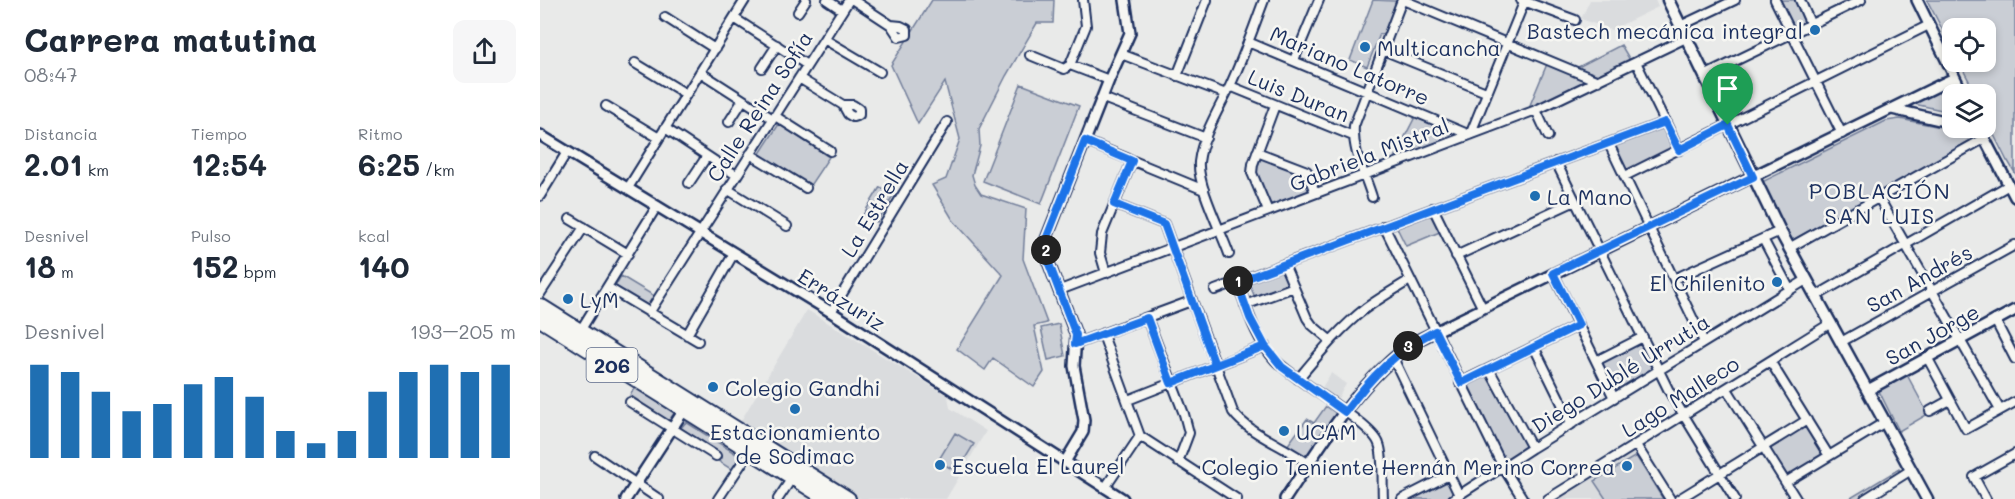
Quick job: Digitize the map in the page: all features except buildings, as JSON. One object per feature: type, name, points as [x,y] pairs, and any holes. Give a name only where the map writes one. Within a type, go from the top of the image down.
[{"type":"highway","name":"206","points":[[540,306],[688,405],[750,452],[827,499]]},
{"type":"highway","name":"206","points":[[540,319],[771,450],[848,499]]},
{"type":"highway","points":[[750,452],[758,448],[771,450]]},
{"type":"main road","points":[[1668,0],[1780,231],[1927,499]]},
{"type":"street","points":[[798,12],[806,0]]},
{"type":"street","points":[[827,0],[842,10]]},
{"type":"street","points":[[851,0],[891,25]]},
{"type":"street","name":"Calle Reina Sofía","points":[[649,313],[807,64],[851,0]]},
{"type":"street","points":[[1030,55],[1064,69],[1070,65],[1086,26],[1083,0]]},
{"type":"street","points":[[1065,462],[1083,432],[1084,420],[1074,366],[1076,335],[1046,256],[1045,242],[1130,33],[1125,0]]},
{"type":"street","points":[[1177,76],[1207,0]]},
{"type":"street","points":[[1229,254],[1204,190],[1199,162],[1206,138],[1264,0]]},
{"type":"street","points":[[1294,60],[1319,0]]},
{"type":"street","points":[[1372,197],[1357,153],[1353,136],[1354,126],[1403,0],[1598,81]]},
{"type":"street","points":[[1470,135],[1524,0],[1575,20]]},
{"type":"street","points":[[1680,26],[1735,0]]},
{"type":"street","points":[[1775,0],[1842,134]]},
{"type":"street","points":[[1800,0],[1811,25]]},
{"type":"street","points":[[1704,76],[1862,0]]},
{"type":"street","points":[[1917,0],[1957,84]]},
{"type":"street","points":[[628,188],[734,18],[740,2]]},
{"type":"street","points":[[665,17],[715,49]]},
{"type":"street","points":[[734,18],[807,64]]},
{"type":"street","points":[[1625,176],[1929,25]]},
{"type":"street","name":"Gabriela Mistral","points":[[1060,290],[1536,110],[1686,38]]},
{"type":"street","points":[[824,39],[880,72]]},
{"type":"street","name":"Mariano Latorre","points":[[1248,42],[1470,135]]},
{"type":"street","points":[[762,68],[777,45]]},
{"type":"street","points":[[1383,50],[1486,92]]},
{"type":"street","name":"Luis Duran","points":[[1121,54],[1177,76],[1275,105],[1353,136]]},
{"type":"street","points":[[1636,62],[1679,150]]},
{"type":"street","points":[[635,63],[686,94]]},
{"type":"street","points":[[1070,65],[1109,81]]},
{"type":"street","points":[[700,72],[830,151]]},
{"type":"street","points":[[799,78],[843,105]]},
{"type":"street","points":[[1285,499],[1362,389],[1393,358],[1414,342],[1954,78]]},
{"type":"street","points":[[1102,98],[1206,138]]},
{"type":"street","points":[[729,122],[743,100]]},
{"type":"street","points":[[1268,211],[1252,173],[1257,152],[1275,105]]},
{"type":"street","points":[[606,106],[659,138]]},
{"type":"street","points":[[1892,109],[1942,120]]},
{"type":"street","points":[[1536,110],[1548,136]]},
{"type":"street","name":"La Estrella","points":[[831,312],[947,122]]},
{"type":"street","points":[[1215,290],[1665,122]]},
{"type":"street","points":[[665,128],[736,176]]},
{"type":"street","name":"Errázuriz","points":[[540,135],[831,312],[1123,499]]},
{"type":"street","points":[[1789,248],[1879,198],[1969,138]]},
{"type":"street","points":[[1983,138],[2015,197]]},
{"type":"street","points":[[1085,141],[1204,190]]},
{"type":"street","points":[[1609,144],[1704,342]]},
{"type":"street","points":[[540,196],[567,152]]},
{"type":"street","points":[[1257,152],[1307,171],[1315,193]]},
{"type":"street","points":[[750,154],[806,188]]},
{"type":"street","points":[[689,183],[708,156]]},
{"type":"street","points":[[1106,273],[1100,253],[1102,234],[1132,161]]},
{"type":"street","points":[[1556,162],[1659,370],[1735,499]]},
{"type":"street","points":[[1816,296],[2009,185]]},
{"type":"street","points":[[727,189],[787,226]]},
{"type":"street","points":[[1879,198],[2000,410]]},
{"type":"street","points":[[1456,256],[1575,201]]},
{"type":"street","points":[[1114,204],[1164,224],[1215,365],[1233,412],[1240,423],[1308,464]]},
{"type":"street","points":[[580,331],[657,206]]},
{"type":"street","points":[[1433,208],[1482,307]]},
{"type":"street","points":[[570,219],[628,254]]},
{"type":"street","points":[[1384,226],[1503,467],[1523,499]]},
{"type":"street","points":[[540,294],[584,227]]},
{"type":"street","points":[[1674,279],[1780,231]]},
{"type":"street","points":[[1763,239],[1790,290]]},
{"type":"street","name":"San Andrés","points":[[1841,342],[2015,245]]},
{"type":"street","points":[[687,334],[734,253]]},
{"type":"street","points":[[1284,264],[1306,318],[1330,341]]},
{"type":"street","points":[[1553,273],[1614,398]]},
{"type":"street","points":[[1298,379],[1330,341],[1367,308],[1410,280]]},
{"type":"street","name":"Diego Dublé Urrutia","points":[[1456,497],[1806,280]]},
{"type":"street","points":[[1237,282],[1245,305],[1265,346],[1277,362],[1375,435],[1380,444],[1383,499]]},
{"type":"street","points":[[607,287],[698,341]]},
{"type":"street","points":[[1245,305],[1294,287]]},
{"type":"street","points":[[1075,344],[1191,301]]},
{"type":"street","name":"San Jorge","points":[[1868,390],[2015,310]]},
{"type":"street","points":[[1147,318],[1184,414],[1189,433],[1178,462]]},
{"type":"street","points":[[1995,320],[2015,359]]},
{"type":"street","name":"Lago Malleco","points":[[1548,499],[1831,323]]},
{"type":"street","points":[[1461,383],[1579,325]]},
{"type":"street","points":[[1103,335],[1140,436],[1237,499]]},
{"type":"street","points":[[1596,361],[1643,337]]},
{"type":"street","points":[[1128,400],[1265,346]]},
{"type":"street","points":[[1534,347],[1572,424]]},
{"type":"street","points":[[1927,357],[1966,429],[2015,402]]},
{"type":"street","points":[[1393,358],[1449,475],[1456,497]]},
{"type":"street","points":[[1770,361],[1829,456]]},
{"type":"street","points":[[1489,369],[1532,448]]},
{"type":"street","points":[[1727,389],[1796,499]]},
{"type":"street","points":[[1930,411],[1950,400]]},
{"type":"street","points":[[630,402],[716,456]]},
{"type":"street","points":[[626,499],[688,405]]},
{"type":"street","points":[[1679,499],[1807,420]]},
{"type":"street","points":[[1786,482],[1885,422]]},
{"type":"street","points":[[1105,488],[1140,436]]},
{"type":"street","points":[[1636,445],[1670,499]]},
{"type":"street","points":[[718,499],[750,452]]},
{"type":"street","points":[[1986,499],[1974,477],[2015,454]]},
{"type":"street","points":[[595,456],[659,499]]},
{"type":"street","points":[[1865,499],[1911,470]]},
{"type":"street","points":[[1402,499],[1449,475]]},
{"type":"street","points":[[778,499],[792,477]]},
{"type":"shaded area","points":[[932,0],[1054,0],[1053,23],[1037,23],[979,129],[980,146],[972,175],[981,194],[1026,209],[1023,259],[1047,323],[1034,326],[1044,372],[1034,387],[993,358],[985,370],[957,349],[1003,275],[953,220],[932,185],[946,179],[960,139],[945,82],[918,124],[891,65]]},
{"type":"shaded area","points":[[1373,0],[1396,1],[1398,6],[1386,36],[1380,34],[1367,67],[1350,60]]},
{"type":"shaded area","points":[[1590,0],[1655,0],[1658,7],[1611,30],[1581,19]]},
{"type":"shaded area","points":[[1778,0],[1797,0],[1807,21],[1791,28]]},
{"type":"shaded area","points":[[1927,0],[2015,0],[2015,173],[1996,138],[1996,84],[1971,84],[1964,72],[1996,72],[1996,18],[1942,18],[1942,29]]},
{"type":"shaded area","points":[[1621,45],[1630,60],[1599,75],[1576,68]]},
{"type":"shaded area","points":[[1547,64],[1585,80],[1584,84],[1531,109],[1530,105]]},
{"type":"shaded area","points":[[1021,84],[1079,106],[1041,204],[983,181]]},
{"type":"shaded area","points":[[1942,89],[1942,110],[1914,104]]},
{"type":"shaded area","points":[[1416,115],[1459,132],[1459,136],[1393,160]]},
{"type":"shaded area","points":[[1900,119],[1942,127],[1942,138],[1978,139],[1789,242],[1760,183],[1886,121]]},
{"type":"shaded area","points":[[779,124],[829,157],[809,187],[759,155]]},
{"type":"shaded area","points":[[1663,126],[1674,149],[1626,173],[1613,146]]},
{"type":"shaded area","points":[[1262,155],[1305,174],[1312,191],[1268,208],[1255,174]]},
{"type":"shaded area","points":[[880,187],[894,194],[877,222],[863,215]]},
{"type":"shaded area","points":[[1433,214],[1442,231],[1406,246],[1397,228]]},
{"type":"shaded area","points":[[1282,270],[1289,288],[1256,300],[1249,283]]},
{"type":"shaded area","points":[[621,276],[656,297],[648,310],[614,288]]},
{"type":"shaded area","points":[[807,310],[948,396],[950,408],[986,431],[946,499],[860,499],[739,424]]},
{"type":"shaded area","points":[[1059,324],[1065,356],[1048,360],[1041,328]]},
{"type":"shaded area","points":[[1640,341],[1655,368],[1615,392],[1600,362]]},
{"type":"shaded area","points":[[1331,373],[1346,384],[1337,400],[1321,389]]},
{"type":"shaded area","points":[[1906,373],[1928,414],[1899,431],[1878,389]]},
{"type":"shaded area","points":[[1489,375],[1528,449],[1504,463],[1467,386]]},
{"type":"shaded area","points":[[635,387],[674,413],[669,421],[630,395]]},
{"type":"shaded area","points":[[1326,406],[1338,415],[1308,460],[1287,446],[1307,419],[1314,423]]},
{"type":"shaded area","points":[[686,422],[741,457],[734,471],[715,459],[719,452],[681,428]]},
{"type":"shaded area","points":[[1808,424],[1827,455],[1788,477],[1769,448]]},
{"type":"shaded area","points":[[955,433],[974,444],[957,472],[938,461]]},
{"type":"shaded area","name":"Colegio Teniente Hernán Merino Correa","points":[[1633,452],[1636,453],[1665,499],[1556,499]]},
{"type":"shaded area","name":"Colegio Teniente Hernán Merino Correa","points":[[1636,456],[1663,499],[1606,499],[1594,481]]},
{"type":"shaded area","points":[[1899,469],[1902,473],[1859,499],[1849,499]]},
{"type":"shaded area","points":[[1447,477],[1456,495],[1450,499],[1405,499]]},
{"type":"place","name":"Bastech mecánica integral","points":[[1815,30]]},
{"type":"place","name":"Multicancha","points":[[1365,47]]},
{"type":"place","name":"La Mano","points":[[1535,196]]},
{"type":"place","name":"El Chilenito","points":[[1777,282]]},
{"type":"place","name":"LyM","points":[[568,299]]},
{"type":"place","name":"Colegio Gandhi","points":[[713,387]]},
{"type":"place","name":"Estacionamiento de Sodimac","points":[[795,409]]},
{"type":"place","name":"UCAM","points":[[1284,431]]},
{"type":"place","name":"Escuela El Laurel","points":[[940,465]]},
{"type":"place","name":"Colegio Teniente Hernán Merino Correa","points":[[1627,466]]},
{"type":"district","name":"POBLACIÓN SAN LUIS","points":[[1880,202]]},
{"type":"route","points":[[1728,125],[1679,150],[1665,122],[1237,282],[1250,318],[1265,346],[1215,365],[1164,224],[1114,204],[1132,161],[1085,141],[1045,242],[1046,256],[1076,335],[1075,344],[1147,318],[1171,383],[1265,346],[1282,367],[1345,412],[1378,371],[1400,351],[1435,331],[1461,383],[1579,325],[1553,273],[1753,177],[1728,125]]}]
